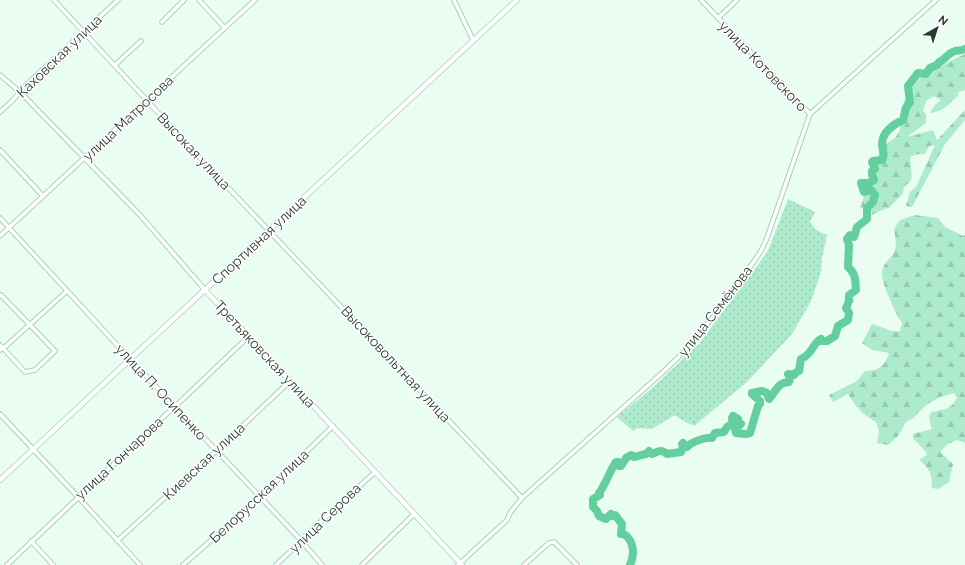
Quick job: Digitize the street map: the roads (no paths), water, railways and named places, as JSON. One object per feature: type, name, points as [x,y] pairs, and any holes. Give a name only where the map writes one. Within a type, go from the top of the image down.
[{"type":"street","name":"Высокая улица","points":[[54,0],[269,230]]},
{"type":"street","name":"Каховская улица","points":[[0,112],[118,0]]},
{"type":"street","points":[[162,22],[184,0]]},
{"type":"street","points":[[199,0],[224,27]]},
{"type":"street","name":"улица Матросова","points":[[0,236],[224,27],[255,0]]},
{"type":"street","points":[[454,0],[474,40]]},
{"type":"street","name":"Спортивная улица","points":[[0,480],[517,0]]},
{"type":"street","name":"улица Котовского","points":[[701,0],[810,114]]},
{"type":"street","points":[[718,18],[737,0]]},
{"type":"street","points":[[810,114],[936,0]]},
{"type":"street","points":[[115,65],[141,41]]},
{"type":"street","name":"Третьяковская улица","points":[[0,75],[20,92],[140,216],[205,290],[460,564]]},
{"type":"street","name":"улица Семёнова","points":[[460,564],[508,520],[510,513],[522,498],[674,362],[690,346],[713,317],[754,262],[767,238],[810,114]]},
{"type":"street","points":[[0,150],[43,196]]},
{"type":"street","name":"улица П. Осипенко","points":[[0,218],[322,565]]},
{"type":"street","name":"Высоковольтная улица","points":[[269,230],[522,498]]},
{"type":"street","points":[[0,296],[1,295],[29,325],[55,351],[35,370],[25,372],[1,348],[29,325],[67,291]]},
{"type":"street","name":"улица Гончарова","points":[[7,565],[249,336]]},
{"type":"street","name":"Киевская улица","points":[[118,541],[290,381]]},
{"type":"street","points":[[0,414],[140,565]]},
{"type":"street","name":"Белорусская улица","points":[[184,565],[260,497],[333,426]]},
{"type":"street","name":"улица Серова","points":[[276,565],[375,472]]},
{"type":"street","points":[[362,565],[414,514]]},
{"type":"street","points":[[31,541],[53,565]]},
{"type":"street","points":[[524,565],[548,543],[554,542],[577,565]]},
{"type":"waterway","points":[[630,565],[633,556],[633,548],[630,540],[624,534],[621,534],[622,524],[615,515],[613,516],[611,514],[606,519],[599,516],[593,507],[593,499],[600,495],[599,493],[616,462],[618,462],[619,466],[621,466],[626,458],[631,455],[634,457],[646,454],[649,451],[652,454],[660,451],[667,454],[681,452],[683,443],[687,447],[699,440],[712,438],[715,433],[724,432],[727,427],[733,423],[733,416],[738,419],[736,423],[741,424],[735,429],[736,433],[750,433],[758,406],[760,404],[760,401],[752,393],[762,391],[767,393],[769,399],[780,385],[789,382],[790,378],[788,374],[794,375],[799,371],[801,359],[810,352],[818,341],[821,339],[822,341],[827,341],[835,336],[838,326],[848,320],[849,313],[846,308],[849,301],[849,295],[856,290],[854,274],[848,267],[849,245],[847,239],[850,235],[854,237],[857,227],[867,219],[867,208],[873,202],[875,195],[871,190],[864,192],[861,183],[869,183],[874,180],[872,171],[875,169],[872,162],[882,160],[884,156],[882,144],[884,136],[892,126],[903,120],[906,108],[910,102],[908,86],[918,73],[926,74],[930,68],[937,65],[950,53],[965,49]]}]
